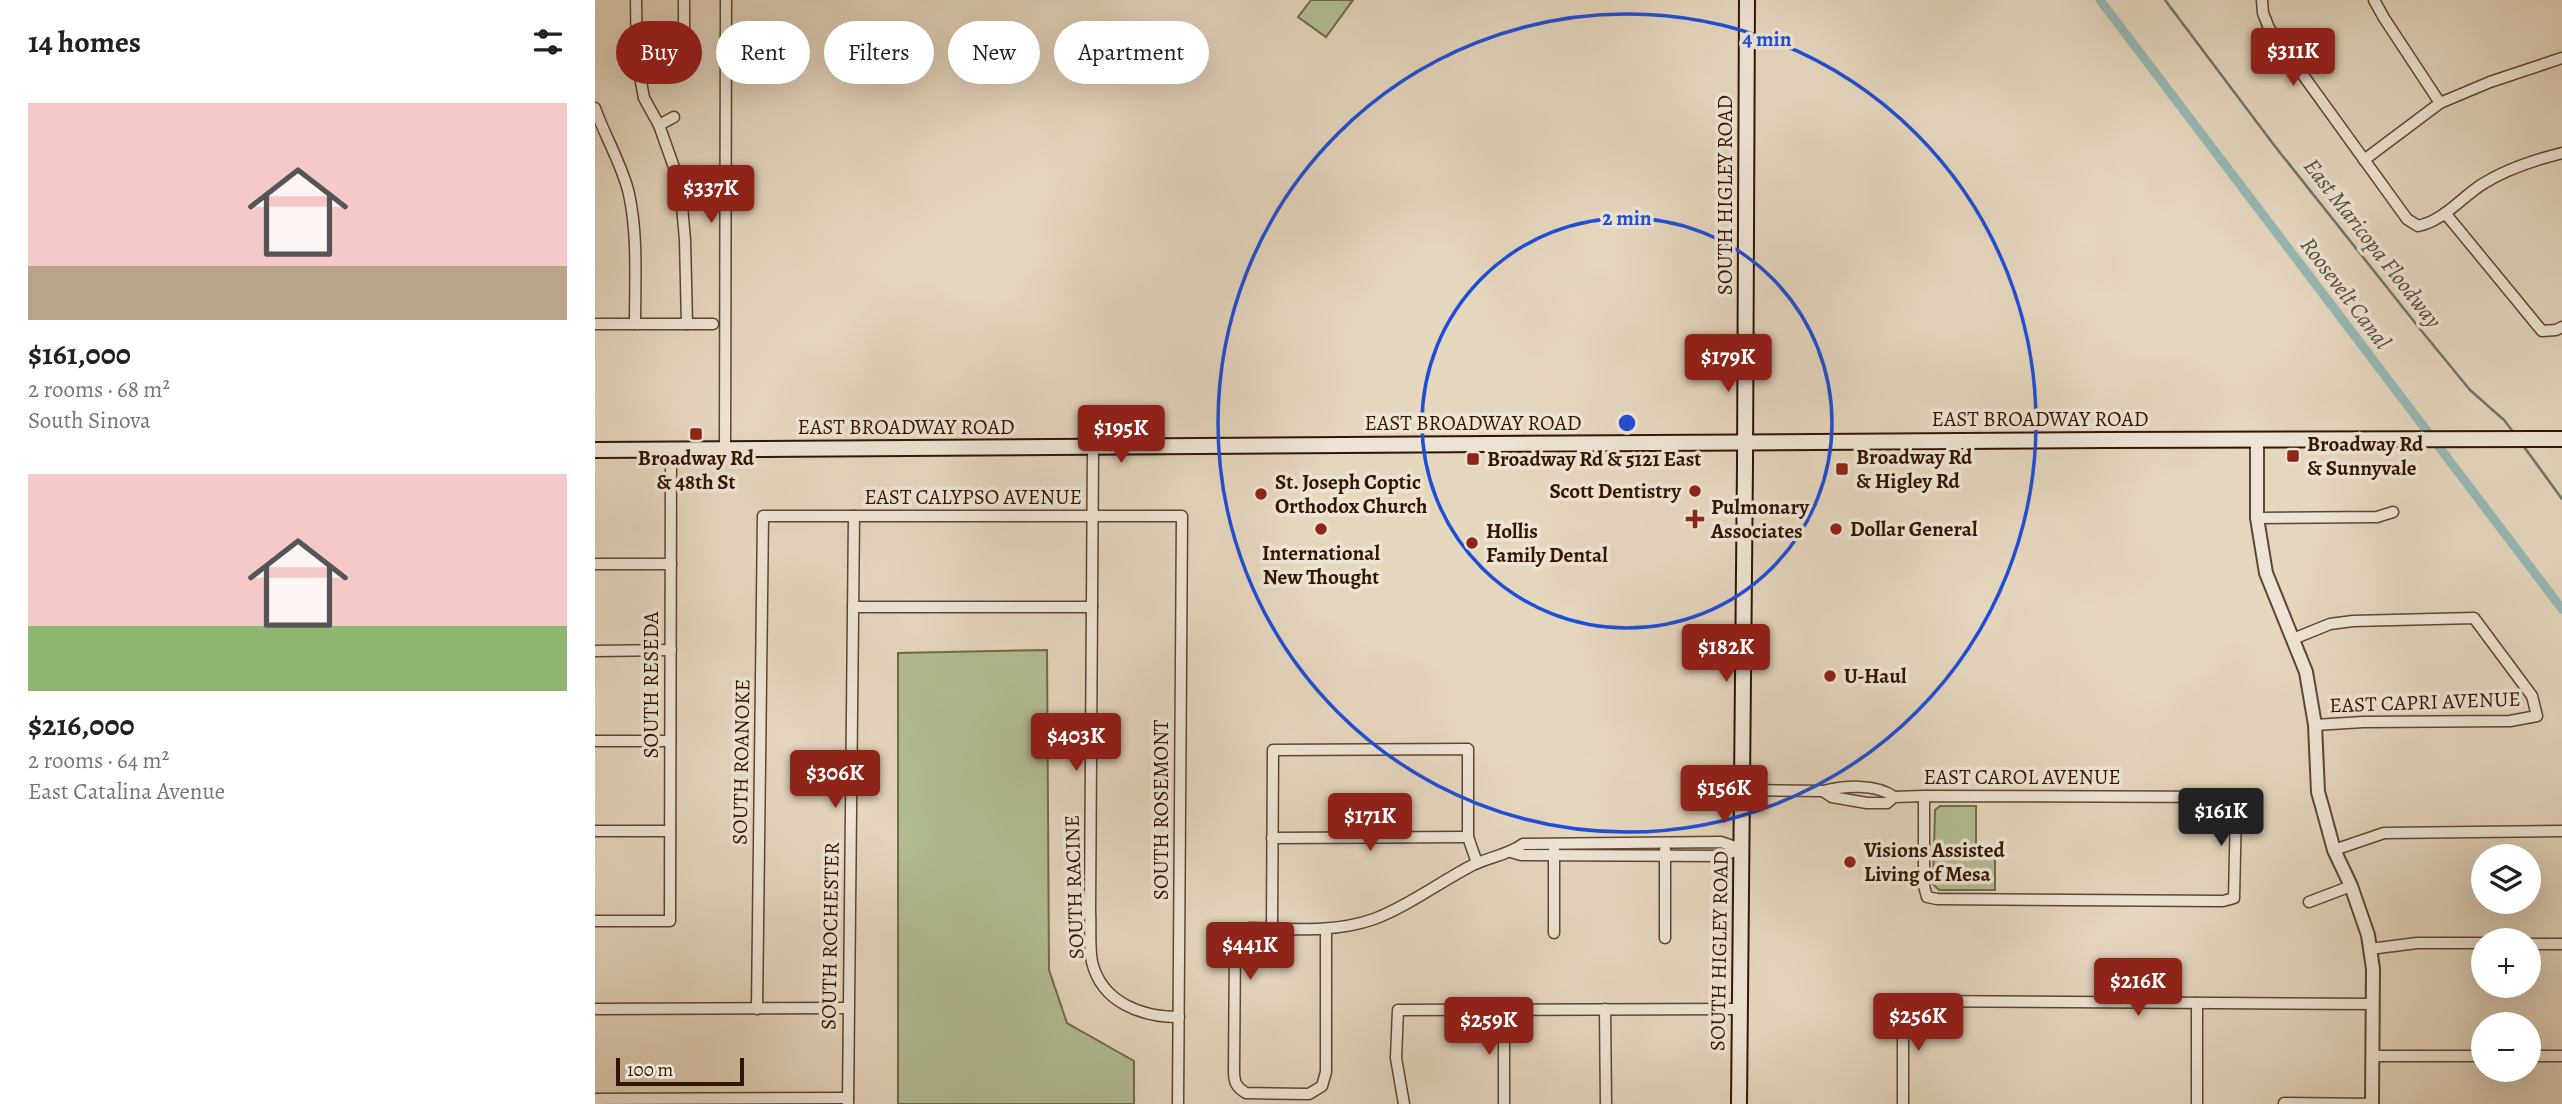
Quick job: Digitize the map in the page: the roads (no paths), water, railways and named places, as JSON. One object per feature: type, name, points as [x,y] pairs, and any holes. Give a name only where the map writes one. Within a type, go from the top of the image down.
[{"type":"main road","name":"SOUTH HIGLEY ROAD","points":[[1739,1104],[1747,0]]},
{"type":"main road","name":"EAST BROADWAY ROAD","points":[[595,450],[2562,439]]},
{"type":"street","points":[[636,0],[636,21]]},
{"type":"street","points":[[684,0],[684,21]]},
{"type":"street","points":[[725,449],[726,0]]},
{"type":"street","points":[[2262,0],[2269,28],[2407,219],[2418,226],[2430,223],[2481,185],[2515,167],[2562,153]]},
{"type":"street","points":[[2375,0],[2440,103]]},
{"type":"street","points":[[2364,160],[2440,103],[2490,82],[2562,58]]},
{"type":"street","points":[[641,84],[644,98],[659,125],[675,173],[682,206],[687,324]]},
{"type":"street","points":[[595,108],[629,194],[633,230],[635,324]]},
{"type":"street","points":[[659,125],[674,117]]},
{"type":"street","points":[[2445,213],[2542,331],[2556,331],[2562,327]]},
{"type":"street","points":[[595,324],[713,324]]},
{"type":"street","points":[[2257,440],[2257,518],[2266,573],[2309,684],[2315,726],[2318,792],[2334,850],[2363,917],[2373,969],[2372,1104],[2284,1103]]},
{"type":"street","name":"SOUTH RACINE","points":[[1093,448],[1092,962],[1101,981],[1130,1009],[1156,1017],[1179,1017]]},
{"type":"street","name":"SOUTH RESEDA","points":[[595,922],[670,921],[671,449]]},
{"type":"street","points":[[2257,518],[2377,517],[2393,512]]},
{"type":"street","name":"EAST CALYPSO AVENUE","points":[[763,516],[1182,516]]},
{"type":"street","name":"SOUTH ROANOKE","points":[[757,1009],[763,516]]},
{"type":"street","name":"SOUTH ROCHESTER","points":[[848,1101],[854,516]]},
{"type":"street","name":"SOUTH ROSEMONT","points":[[1178,1104],[1182,516]]},
{"type":"street","points":[[595,564],[671,564]]},
{"type":"street","points":[[853,607],[1092,607]]},
{"type":"street","name":"EAST CAPRI AVENUE","points":[[2293,639],[2330,624],[2353,621],[2474,618],[2532,696],[2537,716],[2510,721],[2364,722],[2315,726]]},
{"type":"street","points":[[595,651],[671,650]]},
{"type":"street","points":[[595,741],[670,741]]},
{"type":"street","points":[[1272,928],[1273,750],[1468,749],[1468,837],[1477,863]]},
{"type":"street","name":"EAST CAROL AVENUE","points":[[1742,790],[1823,791],[1834,788],[1868,788],[1887,792],[1894,797],[1924,796],[2234,797],[2234,898],[2209,901],[1927,897],[1924,886],[1924,796]]},
{"type":"street","name":"EAST CAROL AVENUE","points":[[1823,791],[1832,797],[1867,803],[1887,803],[1894,797]]},
{"type":"street","points":[[595,831],[670,831]]},
{"type":"street","points":[[2334,850],[2367,837],[2392,832],[2562,831]]},
{"type":"street","points":[[1272,838],[1468,837]]},
{"type":"street","points":[[1554,842],[1555,933]]},
{"type":"street","points":[[1665,842],[1665,938]]},
{"type":"street","points":[[1326,929],[1325,1081],[1317,1091],[1309,1094],[1246,1093],[1234,1081],[1235,943],[1237,937],[1250,928],[1326,929],[1373,919],[1477,863],[1511,852],[1523,844],[1721,842],[1741,849]]},
{"type":"street","points":[[1511,852],[1521,855],[1721,856],[1741,849]]},
{"type":"street","points":[[2309,902],[2351,886]]},
{"type":"street","points":[[2369,949],[2417,943],[2471,943]]},
{"type":"street","points":[[2541,944],[2562,944]]},
{"type":"street","points":[[1903,1104],[1903,1001],[2373,1004]]},
{"type":"street","points":[[2197,1003],[2197,1104]]},
{"type":"street","points":[[595,1009],[848,1008]]},
{"type":"street","points":[[1605,1009],[1606,1104]]},
{"type":"street","points":[[1404,1104],[1396,1058],[1398,1010],[1739,1009]]},
{"type":"street","points":[[1504,1010],[1504,1104]]},
{"type":"street","points":[[2373,1056],[2471,1056]]},
{"type":"street","points":[[2541,1056],[2562,1056]]},
{"type":"street","points":[[595,1099],[848,1101]]},
{"type":"waterway","name":"Roosevelt Canal","points":[[2100,0],[2562,609]]},
{"type":"waterway","name":"East Maricopa Floodway","points":[[2165,0],[2274,145],[2420,329],[2470,390],[2504,420],[2514,433]]},
{"type":"waterway","name":"East Maricopa Floodway","points":[[2522,444],[2562,499]]},
{"type":"place","name":"Broadway Rd & 48th St","points":[[696,434]]},
{"type":"place","name":"Broadway Rd & Sunnyvale","points":[[2293,456]]},
{"type":"place","name":"Broadway Rd & 5121 East","points":[[1473,459]]},
{"type":"place","name":"Broadway Rd & Higley Rd","points":[[1842,469]]},
{"type":"place","name":"Scott Dentistry","points":[[1695,491]]},
{"type":"place","name":"St. Joseph Coptic Orthodox Church","points":[[1261,494]]},
{"type":"place","name":"Pulmonary Associates","points":[[1695,519]]},
{"type":"place","name":"International New Thought","points":[[1321,529]]},
{"type":"place","name":"Dollar General","points":[[1836,529]]},
{"type":"place","name":"Hollis Family Dental","points":[[1472,543]]},
{"type":"place","name":"U-Haul","points":[[1830,676]]},
{"type":"place","name":"Visions Assisted Living of Mesa","points":[[1850,862]]}]
